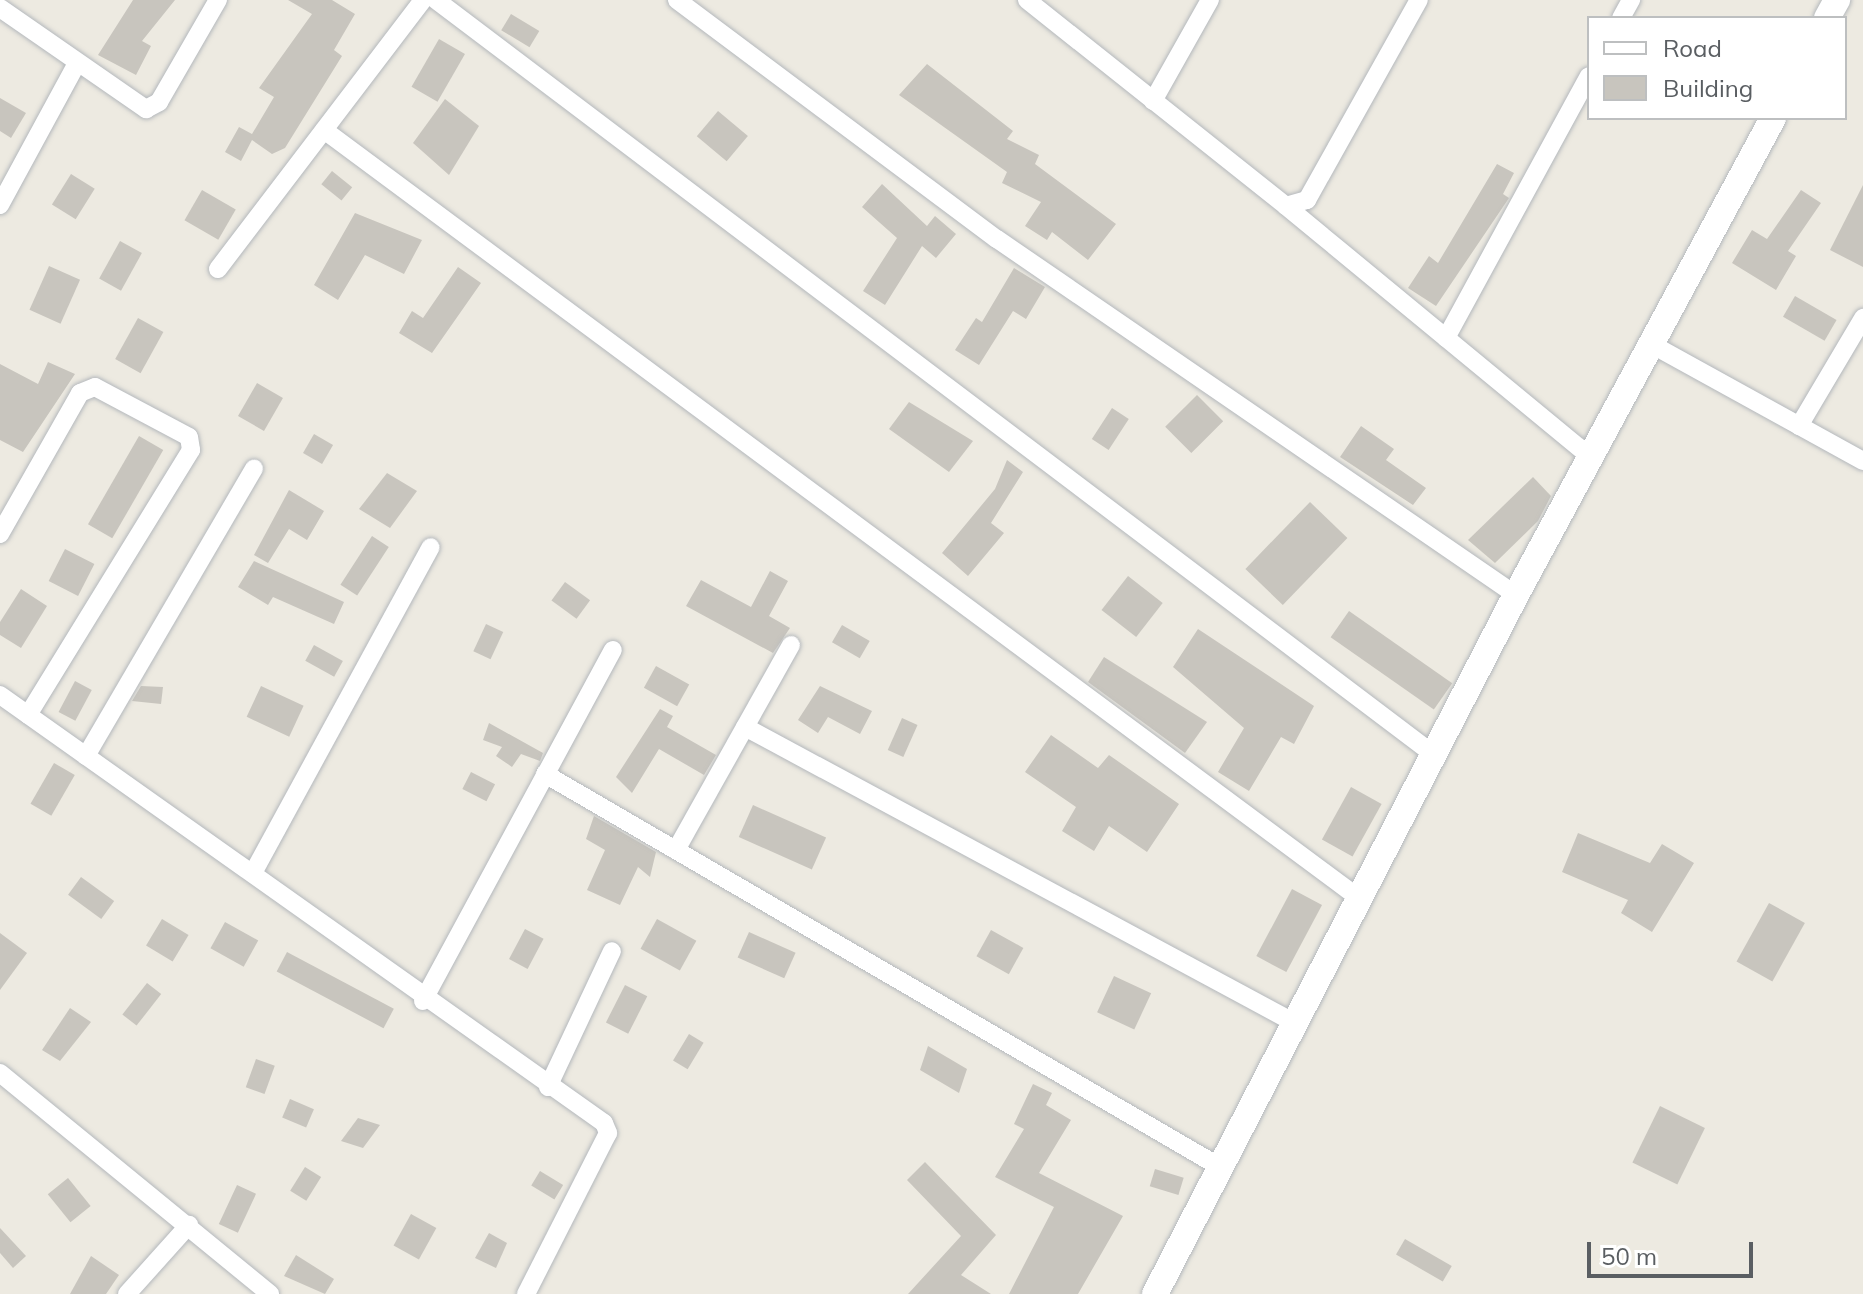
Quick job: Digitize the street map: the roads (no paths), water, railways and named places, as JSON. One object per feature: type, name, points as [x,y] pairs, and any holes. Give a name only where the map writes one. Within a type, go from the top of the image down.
[{"type":"street","points":[[0,8],[146,109],[159,102],[218,0]]},
{"type":"street","points":[[218,269],[423,0]]},
{"type":"street","points":[[436,0],[1433,754]]},
{"type":"street","points":[[677,0],[997,239],[1516,595]]},
{"type":"street","points":[[1027,0],[1286,206],[1590,457]]},
{"type":"street","points":[[1153,101],[1210,0]]},
{"type":"street","points":[[1286,206],[1307,200],[1419,0]]},
{"type":"street","points":[[0,205],[77,63]]},
{"type":"street","points":[[1446,338],[1587,80]]},
{"type":"street","points":[[1155,1294],[1516,595],[1772,120]]},
{"type":"street","points":[[324,130],[1359,898]]},
{"type":"street","points":[[1799,426],[1863,318]]},
{"type":"street","points":[[1651,344],[1863,461]]},
{"type":"street","points":[[0,534],[80,393],[95,387],[189,437],[191,450],[28,715]]},
{"type":"street","points":[[86,756],[254,468]]},
{"type":"street","points":[[253,873],[431,547]]},
{"type":"street","points":[[676,850],[791,645]]},
{"type":"street","points":[[423,1001],[613,650]]},
{"type":"street","points":[[0,695],[253,873],[423,1001],[604,1123],[608,1133],[526,1294]]},
{"type":"street","points":[[745,727],[1295,1023]]},
{"type":"street","points":[[545,774],[1220,1167]]},
{"type":"street","points":[[548,1087],[612,951]]},
{"type":"street","points":[[2,1077],[109,1168],[189,1225],[270,1294]]},
{"type":"street","points":[[127,1294],[189,1225]]}]
